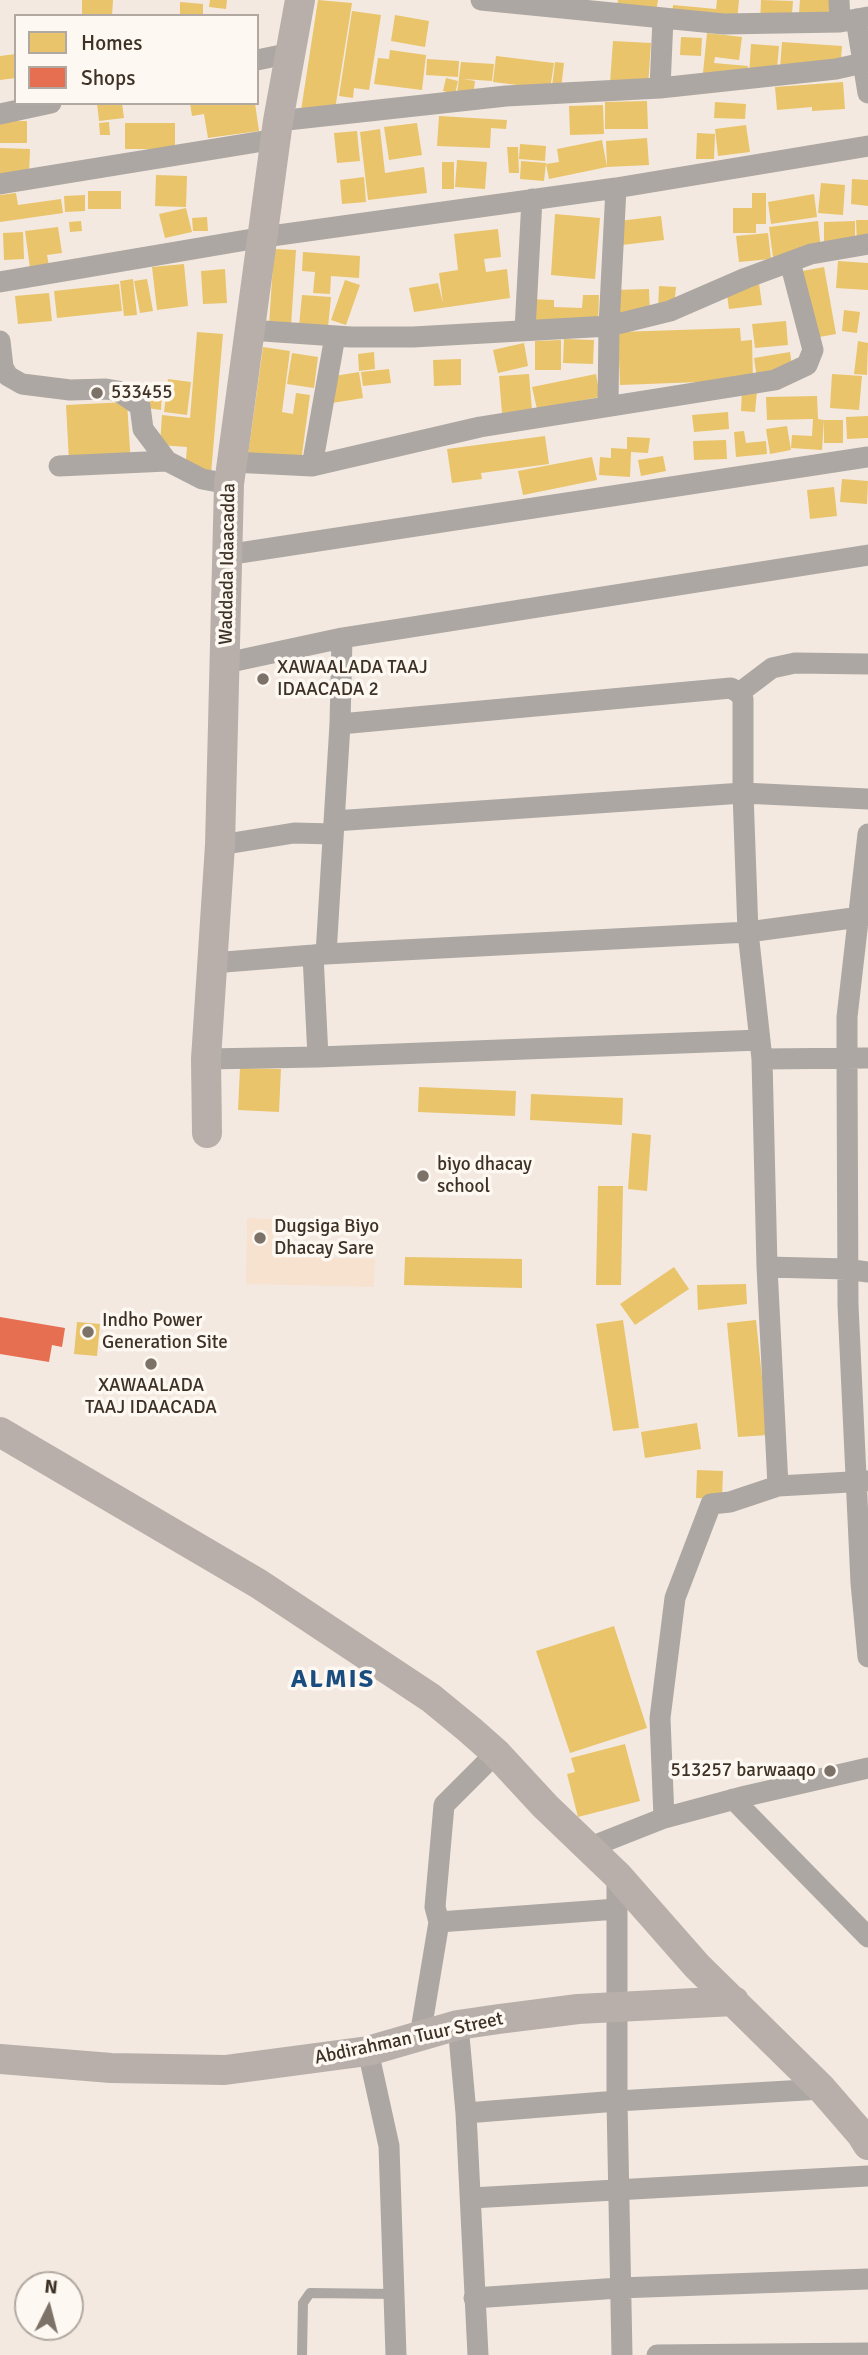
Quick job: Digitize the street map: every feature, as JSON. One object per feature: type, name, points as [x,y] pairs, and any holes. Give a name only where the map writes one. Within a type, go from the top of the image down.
[{"type":"street","name":"Waddada Idaacadda","points":[[207,1133],[206,1059],[220,845],[226,663],[226,555],[231,473],[277,130],[300,0]]},
{"type":"street","points":[[481,0],[724,24],[855,19]]},
{"type":"street","points":[[839,0],[855,19],[868,93]]},
{"type":"street","points":[[660,88],[663,18]]},
{"type":"street","points":[[259,60],[291,53]]},
{"type":"street","points":[[0,184],[277,130],[506,96],[660,88],[836,69],[863,63]]},
{"type":"street","points":[[0,114],[42,105]]},
{"type":"street","points":[[0,282],[264,237],[616,188],[868,146]]},
{"type":"street","points":[[608,406],[608,326],[616,188]]},
{"type":"street","points":[[525,330],[532,199]]},
{"type":"street","points":[[249,330],[335,336],[412,337],[608,326],[670,311],[811,254],[868,244]]},
{"type":"street","points":[[0,341],[3,367],[8,376],[22,384],[70,390],[106,389],[118,391],[132,400],[140,406],[143,429],[167,461],[202,479],[231,473],[312,466],[480,427],[775,380],[807,365],[813,350],[790,262]]},
{"type":"street","points":[[312,466],[335,336]]},
{"type":"street","points":[[226,555],[868,457]]},
{"type":"street","points":[[59,466],[167,461]]},
{"type":"street","points":[[226,663],[342,638],[868,555]]},
{"type":"street","points":[[318,1057],[320,954],[334,828],[342,638]]},
{"type":"street","points":[[739,693],[772,668],[795,663],[868,664]]},
{"type":"street","points":[[340,724],[731,688],[743,699],[748,932],[761,1050],[767,1267],[778,1486]]},
{"type":"street","points":[[220,845],[334,828],[743,793],[868,799]]},
{"type":"street","points":[[868,834],[863,916],[847,1017],[857,1058],[862,1583],[868,1657]]},
{"type":"street","points":[[212,963],[320,954],[748,932],[863,916]]},
{"type":"street","points":[[206,1059],[761,1050],[857,1058]]},
{"type":"street","points":[[767,1267],[858,1270]]},
{"type":"street","points":[[0,1432],[259,1584],[431,1698],[496,1753],[617,1875],[697,1966],[822,2089],[868,2145]]},
{"type":"street","points":[[664,1818],[660,1718],[675,1598],[711,1504],[730,1502],[778,1486],[862,1482]]},
{"type":"street","points":[[420,2036],[439,1922],[435,1906],[444,1805],[496,1753]]},
{"type":"street","points":[[588,1848],[664,1818],[868,1768]]},
{"type":"street","points":[[733,1800],[868,1937]]},
{"type":"street","points":[[617,1875],[617,2101],[622,2355]]},
{"type":"street","points":[[439,1922],[617,1909]]},
{"type":"street","name":"Abdirahman Tuur Street","points":[[0,2059],[111,2068],[226,2070],[368,2051],[458,2025],[578,2009],[734,2001]]},
{"type":"street","points":[[458,2025],[466,2113],[478,2355]]},
{"type":"street","points":[[368,2051],[389,2146],[396,2355]]},
{"type":"street","points":[[466,2113],[822,2089]]},
{"type":"street","points":[[471,2198],[868,2176]]},
{"type":"street","points":[[474,2298],[620,2288],[868,2278]]},
{"type":"street","points":[[657,2355],[868,2353]]},
{"type":"lane","points":[[302,2355],[303,2303],[310,2293],[395,2294]]},
{"type":"shaded area","name":"Dugsiga Biyo Dhacay Sare","points":[[247,1218],[273,1219],[273,1256],[375,1259],[374,1287],[246,1284]]},
{"type":"building: Homes","points":[[82,0],[113,0],[112,14],[82,14]]},
{"type":"building: Homes","points":[[210,0],[227,0],[226,9],[209,7]]},
{"type":"building: Homes","points":[[318,0],[352,3],[333,122],[300,117]]},
{"type":"building: Homes","points":[[618,0],[658,0],[655,18],[616,13]]},
{"type":"building: Homes","points":[[717,0],[739,0],[737,22],[672,17],[673,5],[716,9]]},
{"type":"building: Homes","points":[[761,0],[793,1],[791,27],[760,25]]},
{"type":"building: Homes","points":[[800,0],[831,0],[828,29],[798,26]]},
{"type":"building: Homes","points":[[180,2],[203,4],[203,14],[180,14]]},
{"type":"building: Homes","points":[[352,11],[381,15],[369,90],[354,88],[353,98],[339,96]]},
{"type":"building: Homes","points":[[395,15],[429,21],[425,47],[391,41]]},
{"type":"building: Homes","points":[[707,33],[742,37],[739,60],[715,57],[714,63],[748,66],[746,87],[702,83]]},
{"type":"building: Homes","points":[[681,37],[702,38],[701,56],[680,55]]},
{"type":"building: Homes","points":[[613,41],[651,43],[648,86],[610,83]]},
{"type":"building: Homes","points":[[782,42],[842,46],[840,72],[780,68]]},
{"type":"building: Homes","points":[[751,44],[779,46],[776,79],[749,77]]},
{"type":"building: Homes","points":[[390,50],[426,55],[422,90],[374,84],[378,58],[389,59]]},
{"type":"building: Homes","points":[[14,54],[14,78],[0,80],[0,56]]},
{"type":"building: Homes","points":[[496,56],[554,63],[550,89],[493,82]]},
{"type":"building: Homes","points":[[427,59],[459,61],[458,77],[426,75]]},
{"type":"building: Homes","points":[[461,62],[494,64],[492,81],[463,79],[475,81],[473,97],[457,94]]},
{"type":"building: Homes","points":[[555,62],[564,63],[561,89],[552,87]]},
{"type":"building: Homes","points":[[446,78],[458,81],[455,94],[443,91]]},
{"type":"building: Homes","points":[[843,82],[845,109],[812,111],[812,107],[777,110],[775,87]]},
{"type":"building: Homes","points":[[647,101],[648,129],[605,129],[605,102]]},
{"type":"building: Homes","points":[[715,102],[746,104],[745,119],[714,118]]},
{"type":"building: Homes","points":[[97,105],[122,105],[124,118],[99,121]]},
{"type":"building: Homes","points":[[190,105],[255,105],[259,131],[208,138],[204,114],[192,116]]},
{"type":"building: Homes","points":[[603,105],[604,134],[570,135],[569,106]]},
{"type":"building: Homes","points":[[439,116],[507,120],[506,129],[491,128],[490,148],[437,146]]},
{"type":"building: Homes","points":[[0,121],[27,121],[27,143],[0,143]]},
{"type":"building: Homes","points":[[109,122],[110,135],[100,135],[99,123]]},
{"type":"building: Homes","points":[[125,123],[175,123],[175,149],[125,149]]},
{"type":"building: Homes","points":[[417,123],[422,155],[389,160],[384,127]]},
{"type":"building: Homes","points":[[746,125],[750,152],[718,156],[715,129]]},
{"type":"building: Homes","points":[[380,129],[385,173],[424,167],[427,193],[368,200],[360,132]]},
{"type":"building: Homes","points":[[357,131],[360,161],[337,163],[334,133]]},
{"type":"building: Homes","points":[[697,133],[715,134],[714,159],[696,159]]},
{"type":"building: Homes","points":[[647,138],[649,165],[607,167],[606,141]]},
{"type":"building: Homes","points":[[602,140],[607,167],[549,179],[546,164],[559,162],[557,149]]},
{"type":"building: Homes","points":[[520,144],[546,146],[545,161],[519,159]]},
{"type":"building: Homes","points":[[507,147],[518,147],[519,173],[509,173]]},
{"type":"building: Homes","points":[[0,148],[30,149],[29,177],[0,175]]},
{"type":"building: Homes","points":[[457,160],[487,162],[485,189],[455,187]]},
{"type":"building: Homes","points":[[521,161],[546,163],[544,181],[520,179]]},
{"type":"building: Homes","points":[[442,162],[454,162],[454,189],[442,189]]},
{"type":"building: Homes","points":[[156,175],[187,176],[186,207],[155,206]]},
{"type":"building: Homes","points":[[364,177],[366,202],[342,204],[340,180]]},
{"type":"building: Homes","points":[[852,179],[868,180],[868,206],[851,204]]},
{"type":"building: Homes","points":[[821,183],[845,185],[843,215],[818,213]]},
{"type":"building: Homes","points":[[88,191],[121,191],[121,209],[88,209]]},
{"type":"building: Homes","points":[[16,193],[18,205],[61,199],[63,213],[0,222],[0,195]]},
{"type":"building: Homes","points":[[752,193],[766,193],[766,224],[756,224],[756,233],[733,233],[733,208],[752,208]]},
{"type":"building: Homes","points":[[814,194],[817,217],[771,224],[768,202]]},
{"type":"building: Homes","points":[[85,195],[85,211],[65,212],[64,196]]},
{"type":"building: Homes","points":[[186,208],[192,232],[165,238],[159,214]]},
{"type":"building: Homes","points":[[555,214],[600,218],[595,279],[551,275]]},
{"type":"building: Homes","points":[[661,216],[664,240],[622,245],[619,221]]},
{"type":"building: Homes","points":[[207,217],[208,231],[193,231],[192,218]]},
{"type":"building: Homes","points":[[856,220],[868,220],[868,243],[857,244]]},
{"type":"building: Homes","points":[[81,221],[82,231],[70,232],[69,222]]},
{"type":"building: Homes","points":[[818,221],[821,251],[773,257],[769,227]]},
{"type":"building: Homes","points":[[855,221],[855,248],[824,248],[824,222]]},
{"type":"building: Homes","points":[[58,227],[62,253],[47,255],[49,266],[30,268],[25,231]]},
{"type":"building: Homes","points":[[498,229],[501,257],[484,259],[486,272],[507,269],[510,298],[414,312],[409,288],[438,283],[443,303],[439,273],[458,270],[454,234]]},
{"type":"building: Homes","points":[[23,232],[24,259],[4,260],[3,233]]},
{"type":"building: Homes","points":[[768,233],[771,259],[739,262],[736,236]]},
{"type":"building: Homes","points":[[274,249],[296,250],[291,326],[269,325]]},
{"type":"building: Homes","points":[[303,252],[360,256],[359,278],[331,276],[330,294],[313,293],[315,272],[302,271]]},
{"type":"building: Homes","points":[[838,261],[868,263],[868,290],[836,288]]},
{"type":"building: Homes","points":[[184,264],[188,306],[157,310],[152,267]]},
{"type":"building: Homes","points":[[824,267],[836,334],[814,338],[802,271]]},
{"type":"building: Homes","points":[[225,269],[227,303],[203,304],[201,271]]},
{"type":"building: Homes","points":[[758,276],[762,305],[729,309],[725,280]]},
{"type":"building: Homes","points":[[133,279],[137,315],[124,316],[120,281]]},
{"type":"building: Homes","points":[[147,279],[153,311],[140,313],[134,281]]},
{"type":"building: Homes","points":[[345,280],[360,285],[346,325],[331,320]]},
{"type":"building: Homes","points":[[119,284],[122,311],[57,318],[54,291]]},
{"type":"building: Homes","points":[[659,286],[676,287],[675,297],[691,298],[658,310]]},
{"type":"building: Homes","points":[[649,289],[650,315],[614,316],[614,290]]},
{"type":"building: Homes","points":[[49,293],[52,321],[18,324],[15,296]]},
{"type":"building: Homes","points":[[302,295],[331,297],[328,327],[299,326]]},
{"type":"building: Homes","points":[[583,295],[599,295],[598,324],[526,323],[527,299],[554,300],[554,307],[582,308]]},
{"type":"building: Homes","points":[[844,310],[860,312],[857,333],[842,331]]},
{"type":"building: Homes","points":[[786,321],[788,345],[755,348],[752,324]]},
{"type":"building: Homes","points":[[740,328],[741,341],[752,340],[753,380],[620,385],[618,332]]},
{"type":"building: Homes","points":[[197,332],[223,334],[211,474],[185,472],[187,447],[160,445],[162,415],[190,418]]},
{"type":"building: Homes","points":[[564,339],[594,340],[593,364],[563,363]]},
{"type":"building: Homes","points":[[561,340],[561,370],[535,370],[535,341]]},
{"type":"building: Homes","points":[[858,341],[868,343],[867,375],[854,374]]},
{"type":"building: Homes","points":[[524,343],[528,366],[498,373],[493,350]]},
{"type":"building: Homes","points":[[263,347],[290,351],[282,412],[293,414],[296,393],[310,395],[301,462],[248,455]]},
{"type":"building: Homes","points":[[374,352],[375,369],[359,371],[358,354]]},
{"type":"building: Homes","points":[[790,352],[793,374],[757,379],[754,358]]},
{"type":"building: Homes","points":[[292,353],[318,357],[314,388],[287,384]]},
{"type":"building: Homes","points":[[461,359],[461,385],[434,386],[433,360]]},
{"type":"building: Homes","points":[[389,369],[391,383],[363,386],[361,372]]},
{"type":"building: Homes","points":[[359,372],[363,398],[326,404],[322,378]]},
{"type":"building: Homes","points":[[529,374],[532,410],[502,413],[499,376]]},
{"type":"building: Homes","points":[[596,374],[600,397],[537,409],[532,387]]},
{"type":"building: Homes","points":[[832,374],[862,376],[859,410],[830,408]]},
{"type":"building: Homes","points":[[168,379],[191,382],[187,415],[164,412]]},
{"type":"building: Homes","points":[[148,390],[162,391],[161,410],[147,408]]},
{"type":"building: Homes","points":[[742,390],[757,391],[755,412],[741,411]]},
{"type":"building: Homes","points":[[817,396],[818,419],[824,420],[822,450],[791,448],[792,435],[812,436],[813,419],[767,420],[766,397]]},
{"type":"building: Homes","points":[[127,402],[131,465],[69,461],[66,405]]},
{"type":"building: Homes","points":[[728,412],[729,429],[694,432],[692,415]]},
{"type":"building: Homes","points":[[868,416],[868,438],[847,439],[846,417]]},
{"type":"building: Homes","points":[[824,420],[843,420],[843,443],[824,443]]},
{"type":"building: Homes","points":[[787,426],[791,450],[770,454],[766,429]]},
{"type":"building: Homes","points":[[744,431],[746,443],[766,441],[767,454],[736,457],[734,432]]},
{"type":"building: Homes","points":[[545,436],[549,464],[481,473],[482,479],[452,483],[447,449]]},
{"type":"building: Homes","points":[[627,437],[650,438],[648,453],[631,452],[630,477],[599,475],[600,457],[611,458],[611,448],[627,449]]},
{"type":"building: Homes","points":[[726,440],[727,459],[694,460],[693,441]]},
{"type":"building: Homes","points":[[663,456],[666,471],[641,476],[638,460]]},
{"type":"building: Homes","points":[[592,457],[597,480],[523,495],[518,471]]},
{"type":"building: Homes","points":[[842,479],[868,481],[867,504],[840,502]]},
{"type":"building: Homes","points":[[834,487],[837,516],[810,519],[807,490]]},
{"type":"building: Homes","points":[[240,1068],[281,1069],[279,1112],[238,1110]]},
{"type":"building: Homes","points":[[419,1087],[516,1091],[515,1116],[418,1112]]},
{"type":"building: Homes","points":[[531,1094],[623,1098],[622,1125],[530,1120]]},
{"type":"building: Homes","points":[[632,1133],[651,1135],[647,1191],[628,1189]]},
{"type":"building: Homes","points":[[598,1186],[623,1186],[621,1285],[596,1285]]},
{"type":"building: Homes","points":[[405,1257],[522,1259],[522,1288],[404,1285]]},
{"type":"building: Homes","points":[[674,1267],[689,1289],[635,1325],[620,1304]]},
{"type":"building: Homes","points":[[746,1284],[747,1304],[698,1310],[697,1285]]},
{"type":"building: Homes","points":[[623,1320],[639,1428],[613,1431],[596,1324]]},
{"type":"building: Homes","points":[[756,1320],[768,1435],[738,1437],[727,1323]]},
{"type":"building: Homes","name":"Indho Power Generation Site","points":[[77,1322],[100,1324],[97,1356],[74,1354]]},
{"type":"building: Homes","points":[[697,1423],[701,1449],[645,1458],[641,1432]]},
{"type":"building: Homes","points":[[697,1470],[723,1471],[722,1499],[696,1498]]},
{"type":"building: Homes","points":[[614,1626],[647,1728],[570,1753],[536,1651]]},
{"type":"building: Homes","points":[[625,1744],[640,1801],[578,1817],[567,1774],[575,1772],[571,1758]]},
{"type":"building: Shops","points":[[0,1317],[65,1328],[62,1347],[52,1345],[49,1362],[0,1354]]},
{"type":"place","name":"533455","points":[[97,393]]},
{"type":"place","name":"XAWAALADA TAAJ IDAACADA 2","points":[[263,679]]},
{"type":"place","name":"biyo dhacay school","points":[[423,1176]]},
{"type":"place","name":"Dugsiga Biyo Dhacay Sare","points":[[260,1238]]},
{"type":"place","name":"Indho Power Generation Site","points":[[88,1332]]},
{"type":"place","name":"XAWAALADA TAAJ IDAACADA","points":[[151,1364]]},
{"type":"place","name":"513257 barwaaqo","points":[[830,1771]]},
{"type":"district","name":"ALMIS","points":[[333,1680]]}]
